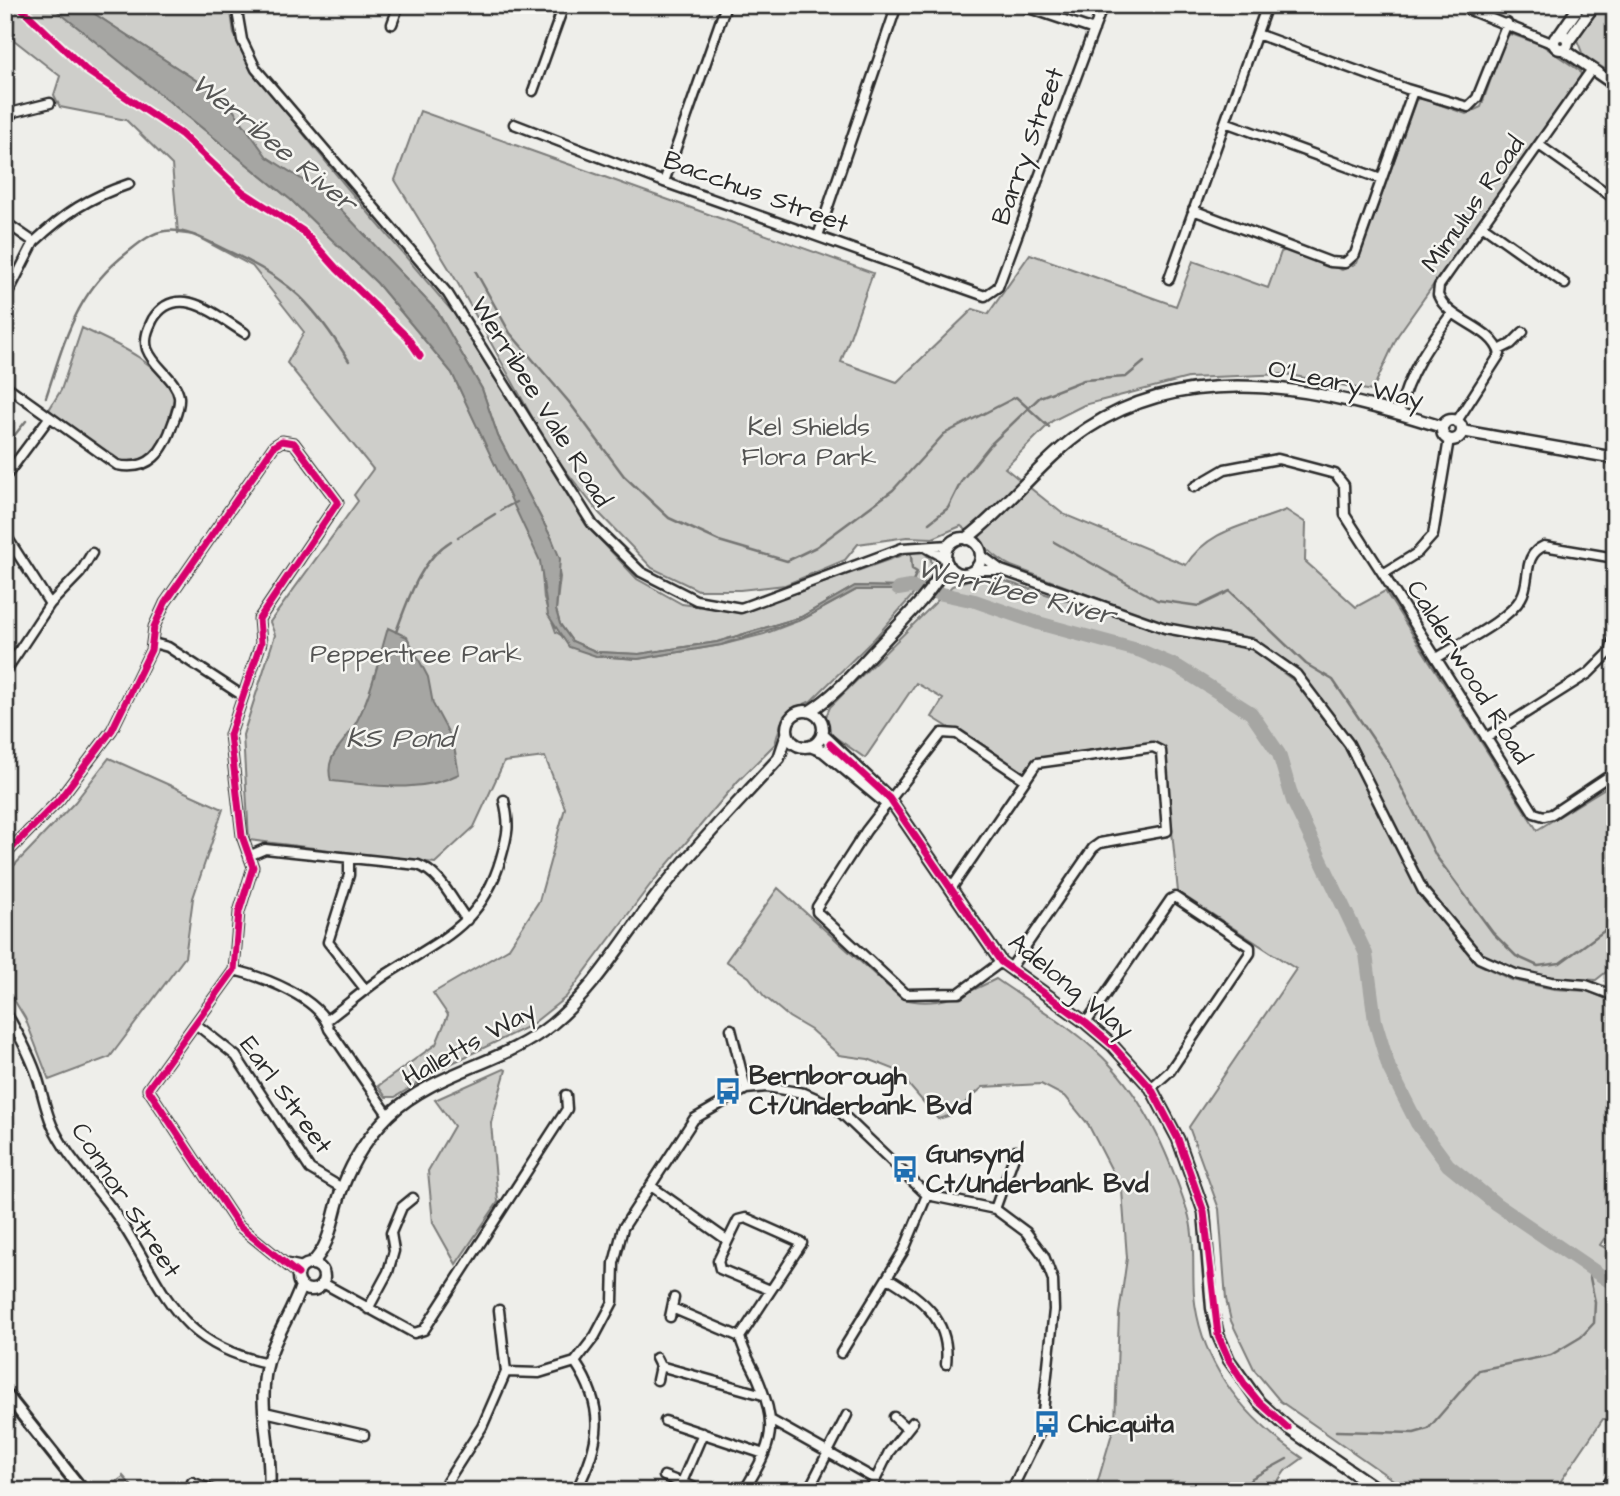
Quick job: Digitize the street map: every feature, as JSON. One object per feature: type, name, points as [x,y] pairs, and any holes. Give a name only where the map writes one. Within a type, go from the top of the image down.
[{"type":"main road","points":[[5,1393],[83,1491]]},
{"type":"street","name":"Werribee Vale Road","points":[[236,5],[242,40],[256,69],[448,294],[593,525],[641,572],[696,600],[741,608],[902,548],[950,545]]},
{"type":"street","points":[[392,24],[399,5]]},
{"type":"street","points":[[534,92],[564,5]]},
{"type":"street","points":[[664,182],[726,5]]},
{"type":"street","points":[[818,236],[897,5]]},
{"type":"street","points":[[1020,5],[1094,30]]},
{"type":"street","name":"Barry Street","points":[[985,296],[998,287],[1103,5]]},
{"type":"street","points":[[1169,279],[1267,5]]},
{"type":"street","points":[[1457,5],[1538,35],[1562,41],[1580,60],[1615,85]]},
{"type":"street","points":[[1483,15],[1486,5]]},
{"type":"street","points":[[1562,41],[1580,5]]},
{"type":"street","points":[[1562,41],[1594,5]]},
{"type":"street","points":[[1257,34],[1413,91],[1468,107],[1477,99],[1507,23]]},
{"type":"street","name":"Mimulus Road","points":[[1499,350],[1492,340],[1443,305],[1437,291],[1592,69]]},
{"type":"street","points":[[1193,210],[1330,262],[1345,263],[1355,254],[1413,91]]},
{"type":"street","points":[[5,119],[14,112],[50,103]]},
{"type":"street","points":[[1226,122],[1381,179]]},
{"type":"street","name":"Bacchus Street","points":[[514,124],[664,182],[985,296]]},
{"type":"street","points":[[1539,145],[1615,199]]},
{"type":"street","points":[[5,299],[34,242],[59,219],[92,197],[129,184]]},
{"type":"street","points":[[5,222],[34,242]]},
{"type":"street","points":[[1482,225],[1565,284]]},
{"type":"street","points":[[5,385],[117,465],[136,468],[161,452],[179,403],[179,394],[153,362],[146,345],[146,334],[156,315],[176,302],[188,301],[200,304],[245,332]]},
{"type":"street","points":[[1399,413],[1410,378],[1452,313]]},
{"type":"street","points":[[1522,332],[1511,344],[1499,350],[1497,362],[1460,426],[1459,437],[1449,439],[1443,434],[1442,427],[1448,421],[1460,426],[1615,457]]},
{"type":"street","name":"O'Leary Way","points":[[966,539],[992,519],[1054,454],[1088,427],[1149,400],[1181,391],[1240,385],[1287,388],[1399,413],[1442,427]]},
{"type":"street","points":[[5,477],[49,418]]},
{"type":"street","name":"Calderwood Road","points":[[1449,439],[1433,534],[1417,553],[1383,574],[1529,808],[1539,815],[1552,814],[1615,772]]},
{"type":"street","points":[[5,855],[86,768],[131,696],[153,643],[154,627],[164,603],[271,449],[282,440],[294,443],[338,502],[259,619],[261,643],[230,735],[242,836],[251,855],[253,867],[235,934],[234,970],[197,1025],[148,1089],[151,1098],[238,1225],[289,1264],[310,1265],[324,1275],[323,1283],[317,1289],[305,1288]]},
{"type":"street","points":[[1194,487],[1225,469],[1278,460],[1335,474],[1342,480],[1345,515],[1383,574]]},
{"type":"street","name":"O'Leary Way","points":[[980,552],[992,519]]},
{"type":"street","points":[[5,534],[50,604]]},
{"type":"street","points":[[830,699],[822,723],[822,734],[805,746],[787,734],[790,718],[799,712],[810,711],[830,699],[934,587],[950,545],[966,539],[1001,570]]},
{"type":"street","points":[[1437,658],[1513,610],[1524,594],[1530,558],[1537,549],[1544,546],[1615,558]]},
{"type":"street","points":[[927,548],[959,574]]},
{"type":"street","points":[[974,570],[980,552]]},
{"type":"street","points":[[5,672],[50,604],[80,573],[92,553]]},
{"type":"street","points":[[934,587],[959,574],[974,570],[1001,570],[1165,628],[1253,645],[1296,674],[1349,744],[1423,891],[1479,958],[1515,974],[1551,982],[1586,985],[1615,996]]},
{"type":"street","points":[[1486,738],[1589,673],[1609,652],[1615,634]]},
{"type":"street","points":[[153,643],[168,647],[243,696]]},
{"type":"street","points":[[810,711],[822,723]]},
{"type":"street","points":[[1001,962],[959,993],[912,996],[905,994],[817,912],[819,900],[945,732],[957,734],[1024,779]]},
{"type":"street","name":"Halletts Way","points":[[779,758],[787,734]]},
{"type":"street","name":"Adelong Way","points":[[822,734],[891,805],[1001,962],[1086,1023],[1112,1045],[1151,1087],[1178,1139],[1203,1212],[1212,1308],[1218,1335],[1229,1360],[1259,1402],[1288,1428],[1380,1491]]},
{"type":"street","name":"Halletts Way","points":[[310,1265],[356,1158],[389,1115],[443,1079],[523,1042],[558,1019],[604,971],[673,874],[779,758],[805,746]]},
{"type":"street","name":"Adelong Way","points":[[805,746],[823,751],[891,805]]},
{"type":"street","points":[[951,888],[1024,779],[1037,764],[1060,758],[1158,748],[1168,827],[1165,834],[1100,843],[1093,848],[1010,969]]},
{"type":"street","points":[[327,1020],[365,989],[467,920],[488,894],[497,874],[510,826],[504,800]]},
{"type":"street","points":[[251,855],[265,849],[430,869],[467,920]]},
{"type":"street","points":[[349,859],[349,875],[328,942],[365,989]]},
{"type":"street","points":[[1086,1023],[1171,899],[1175,897],[1250,947],[1250,953],[1170,1071],[1151,1087]]},
{"type":"street","points":[[234,970],[306,1000],[327,1020],[329,1029],[389,1115]]},
{"type":"street","name":"Connor Street","points":[[5,1011],[21,1038],[51,1123],[73,1164],[115,1214],[150,1276],[173,1310],[197,1332],[231,1352],[268,1363]]},
{"type":"street","name":"Earl Street","points":[[197,1025],[236,1056],[310,1169],[342,1188]]},
{"type":"street","points":[[731,1030],[746,1089]]},
{"type":"street","points":[[506,1372],[539,1373],[575,1362],[595,1336],[613,1302],[614,1263],[623,1228],[694,1119],[746,1089],[767,1087],[804,1093],[834,1106],[927,1195],[995,1209],[1026,1232],[1044,1256],[1054,1280],[1054,1310],[1041,1430],[1011,1491]]},
{"type":"street","points":[[323,1283],[414,1333],[424,1330],[567,1109],[566,1095]]},
{"type":"street","points":[[995,1209],[1016,1151]]},
{"type":"street","points":[[650,1186],[727,1240]]},
{"type":"street","points":[[841,1353],[904,1250],[927,1195]]},
{"type":"street","points":[[368,1309],[394,1251],[391,1233],[402,1207],[413,1198]]},
{"type":"street","points":[[740,1337],[771,1290],[802,1243],[746,1218],[738,1220],[718,1261],[720,1269],[771,1290]]},
{"type":"street","points":[[269,1491],[270,1461],[263,1392],[268,1363],[305,1288],[310,1265]]},
{"type":"street","points":[[888,1278],[916,1294],[934,1312],[944,1329],[948,1346],[946,1364]]},
{"type":"street","points":[[670,1317],[673,1303],[740,1337],[772,1421],[772,1431],[764,1454],[744,1491]]},
{"type":"street","points":[[441,1491],[482,1427],[506,1372],[499,1310]]},
{"type":"street","points":[[575,1362],[588,1380],[597,1411],[597,1439],[590,1464],[576,1491]]},
{"type":"street","points":[[657,1380],[658,1362],[763,1395]]},
{"type":"street","points":[[265,1412],[364,1434]]},
{"type":"street","points":[[807,1491],[821,1471],[847,1415]]},
{"type":"street","points":[[894,1417],[907,1429]]},
{"type":"street","points":[[665,1420],[764,1454]]},
{"type":"street","points":[[772,1421],[875,1479]]},
{"type":"street","points":[[870,1491],[889,1452],[913,1422]]},
{"type":"street","points":[[682,1482],[703,1433]]},
{"type":"street","points":[[1603,1491],[1615,1474]]},
{"type":"street","points":[[664,1476],[693,1487]]},
{"type":"street","points":[[192,1482],[214,1491]]},
{"type":"green space","name":"Peppertree Park","points":[[5,5],[51,5],[291,200],[377,283],[452,373],[541,561],[544,599],[556,632],[596,656],[638,659],[721,645],[764,634],[803,619],[856,590],[919,588],[874,639],[811,701],[793,709],[781,723],[775,744],[738,781],[650,885],[566,997],[531,1025],[448,1065],[395,1097],[386,1097],[378,1086],[436,1044],[448,1015],[433,993],[508,949],[539,901],[565,808],[545,757],[504,762],[474,827],[435,863],[249,840],[243,735],[275,635],[270,622],[358,501],[354,495],[373,469],[287,363],[304,332],[252,266],[194,235],[178,233],[172,165],[126,120],[60,107],[54,95],[60,76],[5,33]]},
{"type":"green space","points":[[81,5],[224,5],[231,12],[234,34],[256,75],[457,317],[586,525],[637,579],[682,604],[741,612],[905,554],[922,551],[931,559],[933,572],[928,583],[900,587],[855,586],[801,617],[717,642],[639,654],[597,652],[572,641],[560,624],[556,610],[560,577],[552,539],[498,436],[482,389],[437,311],[328,196],[266,157],[226,100]]},
{"type":"green space","points":[[1602,5],[1615,5],[1615,61],[1608,71],[1583,55],[1577,40]]},
{"type":"green space","name":"Kel Shields Flora Park","points":[[1511,34],[1542,45],[1580,71],[1581,76],[1398,335],[1372,391],[1285,374],[1188,378],[1084,405],[1052,421],[1005,468],[1063,514],[1186,565],[1206,543],[1218,536],[1286,510],[1306,523],[1305,561],[1356,607],[1385,591],[1537,830],[1615,782],[1615,965],[1596,980],[1557,978],[1516,970],[1482,955],[1425,886],[1353,740],[1301,673],[1256,641],[1166,624],[1011,566],[961,526],[933,538],[907,537],[858,544],[845,560],[785,585],[740,590],[698,590],[652,568],[599,513],[552,453],[456,280],[395,180],[420,111],[873,273],[841,362],[897,382],[973,309],[988,314],[1030,254],[1176,306],[1193,261],[1268,288],[1281,252],[1286,250],[1342,270],[1357,263],[1416,100],[1421,98],[1466,114],[1481,107],[1506,36]]},
{"type":"green space","points":[[82,328],[146,362],[175,395],[165,435],[154,456],[136,463],[118,462],[47,413],[61,390]]},
{"type":"green space","points":[[983,574],[1164,632],[1252,649],[1294,681],[1345,748],[1419,893],[1476,963],[1512,980],[1554,989],[1587,991],[1615,1002],[1615,1223],[1600,1245],[1615,1253],[1615,1419],[1603,1419],[1554,1491],[1409,1491],[1280,1401],[1255,1371],[1231,1321],[1226,1299],[1219,1209],[1189,1127],[1296,969],[1178,892],[1164,750],[1155,744],[1058,754],[1035,760],[1023,774],[932,717],[943,699],[916,683],[865,758],[832,735],[824,721],[830,707],[952,586]]},
{"type":"green space","points":[[109,758],[223,809],[193,898],[185,957],[110,1057],[49,1080],[25,1018],[5,985],[5,875],[75,802]]},
{"type":"green space","points":[[778,888],[901,998],[938,1001],[962,995],[996,979],[1083,1040],[1127,1085],[1152,1124],[1187,1210],[1192,1230],[1194,1295],[1198,1321],[1206,1345],[1230,1388],[1245,1408],[1282,1443],[1303,1458],[1285,1471],[1271,1491],[1095,1491],[1115,1423],[1119,1314],[1127,1258],[1122,1190],[1088,1124],[1066,1097],[1041,1084],[983,1087],[951,1115],[938,1119],[896,1070],[868,1059],[839,1055],[811,1030],[789,1017],[764,996],[749,977],[726,961]]},
{"type":"green space","points":[[506,1070],[491,1123],[498,1202],[456,1264],[433,1223],[428,1171],[454,1126],[435,1100]]},
{"type":"green space","points":[[123,1477],[136,1491],[104,1491]]},
{"type":"water","points":[[50,5],[81,5],[226,100],[267,157],[328,196],[437,311],[482,389],[498,436],[552,539],[560,559],[556,610],[560,624],[572,641],[597,652],[639,654],[717,642],[801,617],[855,586],[900,587],[933,582],[933,586],[899,590],[856,590],[803,619],[721,645],[638,659],[596,656],[569,647],[548,615],[540,561],[452,373],[377,283],[291,200]]},
{"type":"water","name":"KS Pond","points":[[388,628],[407,637],[428,677],[433,704],[453,741],[459,774],[429,784],[413,786],[331,781],[329,773],[332,759],[365,704]]},
{"type":"waterway","points":[[46,397],[67,335],[84,300],[96,283],[136,245],[165,231],[190,234],[207,241],[251,262],[285,284],[312,309],[349,361]]},
{"type":"waterway","points":[[476,272],[510,333],[569,402],[624,476],[669,518],[719,541],[787,561],[816,547],[893,490],[944,434],[1016,397],[1049,427]]},
{"type":"waterway","points":[[929,523],[948,508],[962,480],[990,445],[1040,397],[1084,380],[1126,377],[1144,362]]},
{"type":"waterway","points":[[5,447],[26,421]]},
{"type":"waterway","points":[[501,510],[516,502]]},
{"type":"waterway","points":[[458,537],[495,514]]},
{"type":"waterway","points":[[396,632],[423,570],[440,549],[451,541]]},
{"type":"waterway","points":[[1054,542],[1157,600],[1199,606],[1230,591],[1306,664],[1333,680],[1388,761],[1436,856],[1493,933],[1516,956],[1538,966],[1560,963],[1615,923]]},
{"type":"waterway","points":[[910,587],[917,572],[912,569],[911,555]]},
{"type":"waterway","name":"Werribee River","points":[[898,589],[910,587],[975,601],[1038,623],[1141,651],[1178,667],[1251,713],[1279,754],[1293,801],[1366,954],[1375,1021],[1389,1068],[1417,1123],[1448,1165],[1496,1204],[1615,1285]]},
{"type":"waterway","points":[[1336,1431],[1414,1433],[1428,1429],[1479,1370],[1551,1355],[1581,1337],[1594,1323],[1595,1302],[1588,1268]]},
{"type":"waterway","points":[[1242,1491],[1252,1478],[1287,1459]]},
{"type":"cycle path","points":[[18,5],[86,70],[181,134],[243,192],[303,231],[337,269],[407,337],[420,356]]},
{"type":"cycle path","points":[[5,855],[59,800],[112,730],[151,650],[154,627],[165,603],[274,446],[282,441],[294,443],[338,502],[259,619],[261,643],[230,735],[242,836],[253,867],[239,912],[234,970],[148,1089],[238,1225],[298,1274]]},
{"type":"cycle path","points":[[830,744],[889,798],[1001,962],[1086,1023],[1112,1045],[1151,1088],[1178,1139],[1204,1212],[1218,1335],[1229,1360],[1245,1385],[1259,1402],[1288,1428]]},
{"type":"place","name":"Bernborough Ct/Underbank Bvd","points":[[728,1091]]},
{"type":"place","name":"Gunsynd Ct/Underbank Bvd","points":[[905,1169]]},
{"type":"place","name":"Chicquita","points":[[1047,1424]]}]
